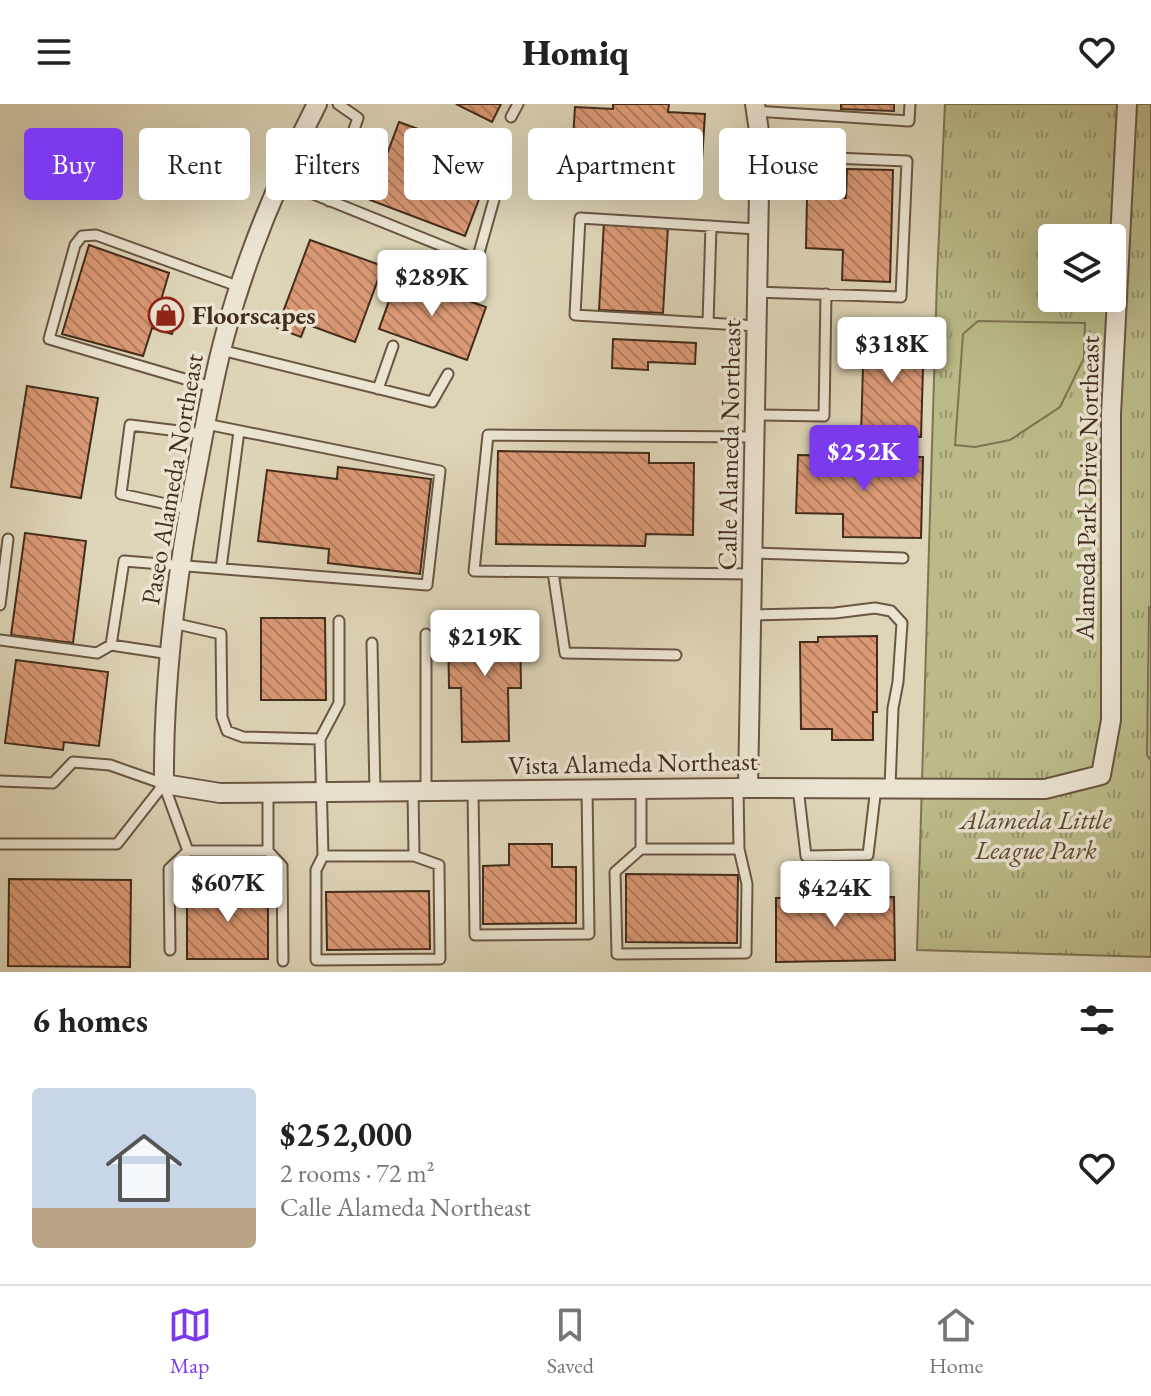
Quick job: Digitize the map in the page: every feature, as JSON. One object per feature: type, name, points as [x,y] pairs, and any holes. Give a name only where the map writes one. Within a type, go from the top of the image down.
[{"type":"street","name":"Paseo Alameda Northeast","points":[[304,128],[317,104]]},
{"type":"street","name":"Alameda Park Drive Northeast","points":[[1101,775],[1111,720],[1111,414],[1127,104]]},
{"type":"street","name":"Calle Alameda Northeast","points":[[755,108],[757,128]]},
{"type":"street","name":"Paseo Alameda Northeast","points":[[164,784],[163,726],[179,564],[204,429],[221,350],[240,287],[274,200]]},
{"type":"street","name":"Calle Alameda Northeast","points":[[743,788],[752,615],[758,200]]},
{"type":"street","name":"Vista Alameda Northeast","points":[[164,784],[220,793],[883,787],[1045,789],[1101,775]]},
{"type":"lane","points":[[338,104],[358,118],[329,201],[477,260],[494,200]]},
{"type":"lane","points":[[511,117],[518,104]]},
{"type":"lane","points":[[755,108],[909,121],[910,104]]},
{"type":"lane","points":[[757,292],[901,297],[907,161],[846,159]]},
{"type":"lane","points":[[757,229],[580,218],[575,315],[757,326]]},
{"type":"lane","points":[[708,323],[711,226]]},
{"type":"lane","points":[[212,387],[49,339],[71,259],[75,245],[82,236],[96,235],[240,287]]},
{"type":"lane","points":[[755,415],[824,416],[826,294]]},
{"type":"lane","points":[[378,389],[393,346]]},
{"type":"lane","points":[[221,350],[432,402],[448,374]]},
{"type":"lane","points":[[111,645],[124,561],[427,585],[440,471],[239,431],[130,425],[121,494],[189,509]]},
{"type":"lane","points":[[221,568],[239,431]]},
{"type":"lane","points":[[752,574],[474,571],[488,435],[755,437]]},
{"type":"lane","points":[[0,605],[8,539]]},
{"type":"lane","points":[[753,553],[903,558]]},
{"type":"lane","points":[[553,572],[565,653],[676,655]]},
{"type":"lane","points":[[752,615],[835,613],[875,608],[891,611],[902,623],[898,682],[883,787],[868,855],[806,856],[798,788]]},
{"type":"lane","points":[[323,856],[414,856],[439,865],[440,959],[316,960],[316,870],[323,856],[320,739],[339,703],[339,621]]},
{"type":"lane","points":[[173,622],[221,634],[222,717],[227,731],[243,737],[320,739]]},
{"type":"lane","points":[[414,856],[420,791],[426,634]]},
{"type":"lane","points":[[0,640],[97,653],[111,645],[170,654]]},
{"type":"lane","points":[[372,643],[375,792]]},
{"type":"lane","points":[[0,781],[53,783],[73,762],[110,765],[164,784]]},
{"type":"lane","points":[[0,844],[117,844],[164,784]]},
{"type":"lane","points":[[164,784],[188,851]]},
{"type":"lane","points":[[739,849],[641,849],[615,872],[617,954],[746,953],[747,884],[739,849],[743,788]]},
{"type":"lane","points":[[641,789],[641,849]]},
{"type":"lane","points":[[473,791],[475,935],[589,934],[587,790]]},
{"type":"lane","points":[[268,793],[268,851],[282,866],[283,961]]},
{"type":"lane","points":[[170,950],[169,869],[188,851],[268,851]]},
{"type":"green space","name":"Alameda Little League Park","points":[[945,104],[1151,104],[1151,957],[917,950]]},
{"type":"green space","points":[[978,321],[1085,323],[1084,358],[1060,407],[1010,440],[975,447],[955,445],[963,334]]},
{"type":"green space","points":[[1151,607],[1151,761],[1147,755]]},
{"type":"building","points":[[456,104],[501,104],[492,122]]},
{"type":"building","points":[[613,104],[669,104],[668,112],[705,114],[703,145],[703,128],[574,128],[575,107],[613,109]]},
{"type":"building","points":[[841,104],[894,104],[894,111],[841,109]]},
{"type":"building","points":[[399,122],[415,128],[404,128],[404,200],[479,200],[465,236],[370,200],[388,200],[388,152]]},
{"type":"building","points":[[847,169],[893,170],[890,282],[842,280],[843,250],[806,248],[807,200],[846,198]]},
{"type":"building","points":[[604,222],[668,226],[663,313],[599,310]]},
{"type":"building","points":[[310,240],[383,266],[355,342],[306,324],[301,337],[277,328]]},
{"type":"building","points":[[89,245],[169,273],[161,300],[181,307],[172,334],[152,328],[143,356],[62,334]]},
{"type":"building","points":[[398,276],[486,307],[467,360],[379,329]]},
{"type":"building","points":[[864,332],[924,334],[921,437],[861,436]]},
{"type":"building","points":[[613,339],[696,343],[695,364],[648,362],[648,370],[612,368]]},
{"type":"building","points":[[27,386],[98,398],[81,498],[11,487]]},
{"type":"building","points":[[498,451],[649,453],[649,463],[694,463],[693,535],[646,534],[645,546],[496,544]]},
{"type":"building","points":[[798,455],[923,457],[921,538],[843,537],[843,514],[796,513]]},
{"type":"building","points":[[338,467],[431,479],[420,574],[328,563],[329,549],[258,541],[267,470],[337,479]]},
{"type":"building","points":[[25,533],[86,541],[73,643],[11,635]]},
{"type":"building","points":[[261,618],[325,618],[326,700],[261,700]]},
{"type":"building","points":[[520,626],[521,688],[508,688],[509,741],[462,742],[461,688],[449,688],[448,627]]},
{"type":"building","points":[[877,636],[877,712],[873,712],[873,740],[832,740],[832,729],[801,729],[800,642],[818,642],[818,637]]},
{"type":"building","points":[[16,660],[108,672],[99,746],[64,742],[63,750],[5,743]]},
{"type":"building","points":[[509,844],[552,844],[552,867],[576,867],[576,923],[483,924],[483,866],[509,865]]},
{"type":"building","points":[[626,874],[738,875],[737,943],[626,942]]},
{"type":"building","points":[[9,879],[131,880],[130,967],[8,966]]},
{"type":"building","points":[[187,889],[268,889],[268,959],[187,959]]},
{"type":"building","points":[[429,891],[430,949],[327,950],[326,892]]},
{"type":"building","points":[[894,897],[895,960],[776,962],[776,898]]},
{"type":"place","name":"Floorscapes","points":[[166,315]]}]
